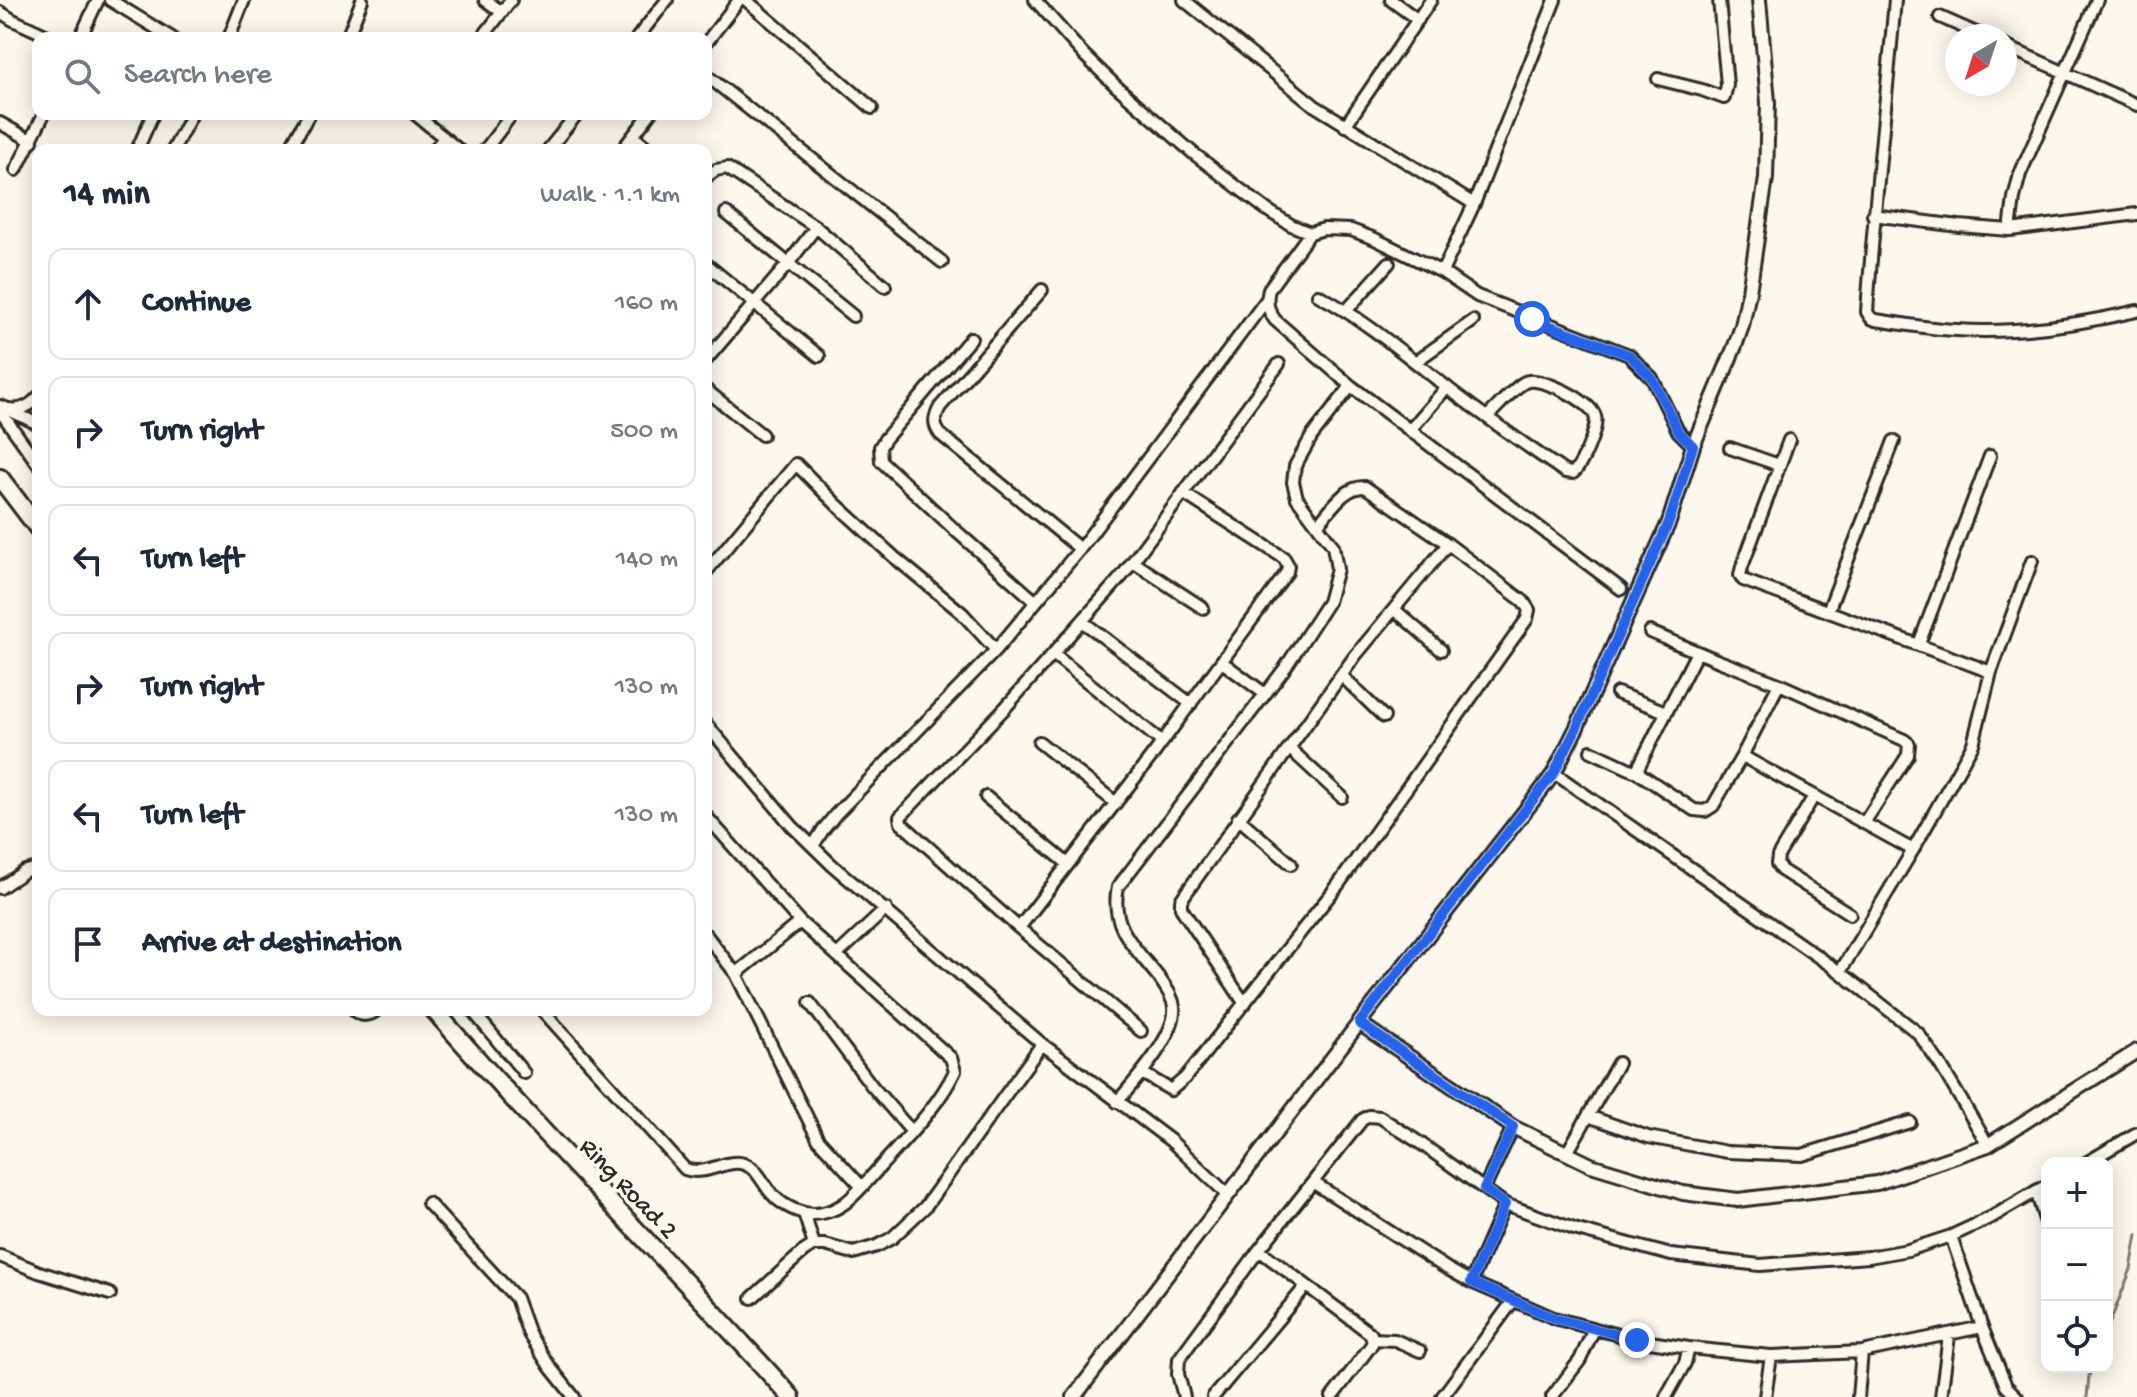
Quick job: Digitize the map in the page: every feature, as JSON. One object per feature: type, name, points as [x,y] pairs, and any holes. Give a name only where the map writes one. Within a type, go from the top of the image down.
[{"type":"main road","points":[[0,478],[32,520]]},
{"type":"main road","name":"Ring Road 2","points":[[439,1016],[791,1397]]},
{"type":"street","points":[[83,32],[98,0]]},
{"type":"street","points":[[110,0],[162,32]]},
{"type":"street","points":[[231,32],[244,0]]},
{"type":"street","points":[[349,32],[362,0]]},
{"type":"street","points":[[485,0],[502,12]]},
{"type":"street","points":[[490,32],[511,0]]},
{"type":"street","points":[[642,32],[667,0]]},
{"type":"street","points":[[712,35],[739,0]]},
{"type":"street","points":[[746,0],[872,108]]},
{"type":"street","points":[[1035,0],[1116,86],[1193,153],[1267,210],[1310,233]]},
{"type":"street","points":[[1184,0],[1315,106],[1474,204]]},
{"type":"street","points":[[1391,0],[1418,20]]},
{"type":"street","points":[[1345,126],[1431,0]]},
{"type":"street","points":[[1442,272],[1474,204],[1555,0]]},
{"type":"street","points":[[1658,79],[1724,98],[1727,85],[1719,0]]},
{"type":"street","points":[[1074,1397],[1554,773],[1577,727],[1669,522],[1693,446],[1742,326],[1766,178],[1768,102],[1759,0]]},
{"type":"street","points":[[1895,0],[1873,215],[1867,312],[1871,318],[1957,330],[2003,330],[2100,319],[2137,311]]},
{"type":"street","points":[[2010,230],[2020,174],[2097,0]]},
{"type":"street","points":[[0,12],[40,32]]},
{"type":"street","points":[[1940,17],[1956,24]]},
{"type":"street","points":[[2017,51],[2137,105]]},
{"type":"street","points":[[712,80],[942,262]]},
{"type":"street","points":[[16,170],[41,120]]},
{"type":"street","points":[[140,144],[150,120]]},
{"type":"street","points":[[176,144],[189,120]]},
{"type":"street","points":[[292,144],[306,120]]},
{"type":"street","points":[[425,120],[452,144]]},
{"type":"street","points":[[490,144],[508,120]]},
{"type":"street","points":[[553,144],[572,120]]},
{"type":"street","points":[[627,144],[645,120]]},
{"type":"street","points":[[0,123],[32,141]]},
{"type":"street","points":[[633,136],[643,144]]},
{"type":"street","points":[[439,144],[444,138]]},
{"type":"street","points":[[712,173],[727,168],[816,227],[885,286]]},
{"type":"street","points":[[726,213],[853,316]]},
{"type":"street","points":[[1873,215],[2010,230],[2137,214]]},
{"type":"street","points":[[712,353],[816,227]]},
{"type":"street","points":[[1621,589],[1351,386],[1275,320],[1268,310],[1269,289],[1310,233],[1324,229],[1351,230],[1442,272],[1477,296],[1629,355],[1652,378],[1678,431],[1693,446]]},
{"type":"street","points":[[1347,310],[1389,263]]},
{"type":"street","points":[[712,269],[819,356]]},
{"type":"street","points":[[1042,290],[940,407],[934,417],[935,427],[1080,549]]},
{"type":"street","points":[[1318,295],[1347,310],[1487,417],[1565,472],[1573,473],[1580,467],[1597,422],[1595,412],[1589,406],[1536,380],[1526,382],[1487,417]]},
{"type":"street","points":[[813,846],[836,814],[996,650],[1080,549],[1267,299]]},
{"type":"street","points":[[1415,362],[1473,321]]},
{"type":"street","points":[[971,338],[885,439],[880,447],[881,461],[1036,602]]},
{"type":"street","points":[[1141,1031],[1019,928],[901,823],[900,817],[1005,708],[1133,562],[1279,364]]},
{"type":"street","points":[[1117,1102],[1158,1049],[1170,1028],[1174,1007],[1169,992],[1123,933],[1116,915],[1118,887],[1285,668],[1328,602],[1337,569],[1333,546],[1297,498],[1293,482],[1295,466],[1312,436],[1351,386]]},
{"type":"street","points":[[1410,430],[1447,387]]},
{"type":"street","points":[[712,395],[762,435]]},
{"type":"street","points":[[3,409],[32,403]]},
{"type":"street","points":[[3,409],[32,421]]},
{"type":"street","points":[[3,409],[32,455]]},
{"type":"street","points":[[1789,440],[1740,575],[1743,580],[1991,672]]},
{"type":"street","points":[[1828,611],[1894,441]]},
{"type":"street","points":[[1730,448],[1779,465]]},
{"type":"street","points":[[1919,644],[1990,456]]},
{"type":"street","points":[[712,565],[796,464],[894,557],[962,613],[996,650]]},
{"type":"street","points":[[1142,1073],[1171,1090],[1185,1078],[1338,885],[1527,619],[1529,610],[1523,601],[1365,487],[1349,489],[1317,525]]},
{"type":"street","points":[[1019,928],[1191,704],[1287,572],[1288,565],[1284,558],[1183,493]]},
{"type":"street","points":[[1245,1004],[1181,908],[1181,900],[1341,675],[1448,544]]},
{"type":"street","points":[[1840,972],[1973,744],[1991,672],[2032,561]]},
{"type":"street","points":[[1133,562],[1203,608]]},
{"type":"street","points":[[1394,609],[1441,650]]},
{"type":"street","points":[[1082,621],[1191,704]]},
{"type":"street","points":[[1650,632],[1779,684],[1909,744],[1908,755],[1864,823]]},
{"type":"street","points":[[1697,652],[1638,768],[1640,774],[1694,810],[1705,811],[1713,806],[1779,684]]},
{"type":"street","points":[[1053,654],[1162,742]]},
{"type":"street","points":[[1222,662],[1265,694]]},
{"type":"street","points":[[1341,675],[1384,717]]},
{"type":"street","points":[[1617,693],[1666,712]]},
{"type":"street","points":[[712,731],[792,826],[832,865],[1042,1044],[1171,1141],[1228,1195]]},
{"type":"street","points":[[1039,742],[1116,803]]},
{"type":"street","points":[[1289,748],[1342,797]]},
{"type":"street","points":[[1591,751],[1639,771]]},
{"type":"street","points":[[1742,756],[1913,850]]},
{"type":"street","points":[[1554,773],[1840,972],[1918,1033],[1988,1145]]},
{"type":"street","points":[[1814,796],[1778,856],[1777,864],[1781,870],[1850,914]]},
{"type":"street","points":[[986,797],[1068,864]]},
{"type":"street","points":[[1238,818],[1291,864]]},
{"type":"street","points":[[547,1016],[685,1169],[698,1172],[739,1163],[748,1165],[772,1195],[804,1213],[824,1214],[844,1204],[912,1132],[950,1082],[955,1071],[951,1058],[800,922],[712,823]]},
{"type":"street","points":[[0,888],[32,869]]},
{"type":"street","points":[[837,955],[886,909]]},
{"type":"street","points":[[736,974],[800,922]]},
{"type":"street","points":[[712,943],[736,974],[818,1139],[862,1187]]},
{"type":"street","points":[[810,1003],[872,1086],[912,1132]]},
{"type":"street","points":[[477,1016],[524,1073]]},
{"type":"street","points":[[1359,1023],[1513,1127],[1591,1165],[1683,1193],[1738,1200],[1877,1183],[1988,1145],[2137,1051]]},
{"type":"street","points":[[752,1298],[814,1245],[853,1253],[892,1238],[925,1207],[1042,1044]]},
{"type":"street","points":[[1567,1153],[1618,1063]]},
{"type":"street","points":[[1184,1397],[1178,1374],[1179,1359],[1259,1250],[1362,1120],[1369,1116],[1380,1117],[1505,1204],[1574,1229],[1671,1255],[1760,1265],[1869,1257],[1908,1250],[1951,1236],[1992,1217],[2041,1188]]},
{"type":"street","points":[[1588,1116],[1648,1137],[1727,1152],[1802,1155],[1910,1122]]},
{"type":"street","points":[[1484,1189],[1513,1127]]},
{"type":"street","points":[[2096,1157],[2137,1133]]},
{"type":"street","points":[[1314,1183],[1471,1282],[1554,1318],[1637,1340],[1771,1356],[1862,1352],[1982,1327]]},
{"type":"street","points":[[2036,1191],[2041,1207]]},
{"type":"street","points":[[428,1203],[516,1298],[529,1334],[574,1397]]},
{"type":"street","points":[[1471,1282],[1505,1204]]},
{"type":"street","points":[[804,1213],[814,1245]]},
{"type":"street","points":[[1951,1236],[2006,1386],[2017,1397]]},
{"type":"street","points":[[1259,1250],[1371,1334],[1370,1347],[1332,1397]]},
{"type":"street","points":[[0,1256],[110,1294]]},
{"type":"street","points":[[1213,1397],[1306,1286]]},
{"type":"street","points":[[1442,1397],[1513,1301]]},
{"type":"street","points":[[1552,1397],[1580,1360],[1594,1329]]},
{"type":"street","points":[[1941,1397],[1949,1336]]},
{"type":"street","points":[[1373,1339],[1395,1340],[1420,1351]]},
{"type":"street","points":[[1666,1397],[1685,1363],[1689,1348]]},
{"type":"street","points":[[1858,1397],[1862,1352]]},
{"type":"street","points":[[1765,1397],[1771,1356]]},
{"type":"waterway","points":[[2113,1315],[2131,1269],[2137,1235]]},
{"type":"waterway","points":[[2087,1397],[2090,1373]]},
{"type":"route","points":[[1532,319],[1629,355],[1652,378],[1678,431],[1693,446],[1669,522],[1554,773],[1359,1023],[1513,1127],[1484,1189],[1505,1204],[1471,1282],[1554,1318],[1637,1340]]}]
